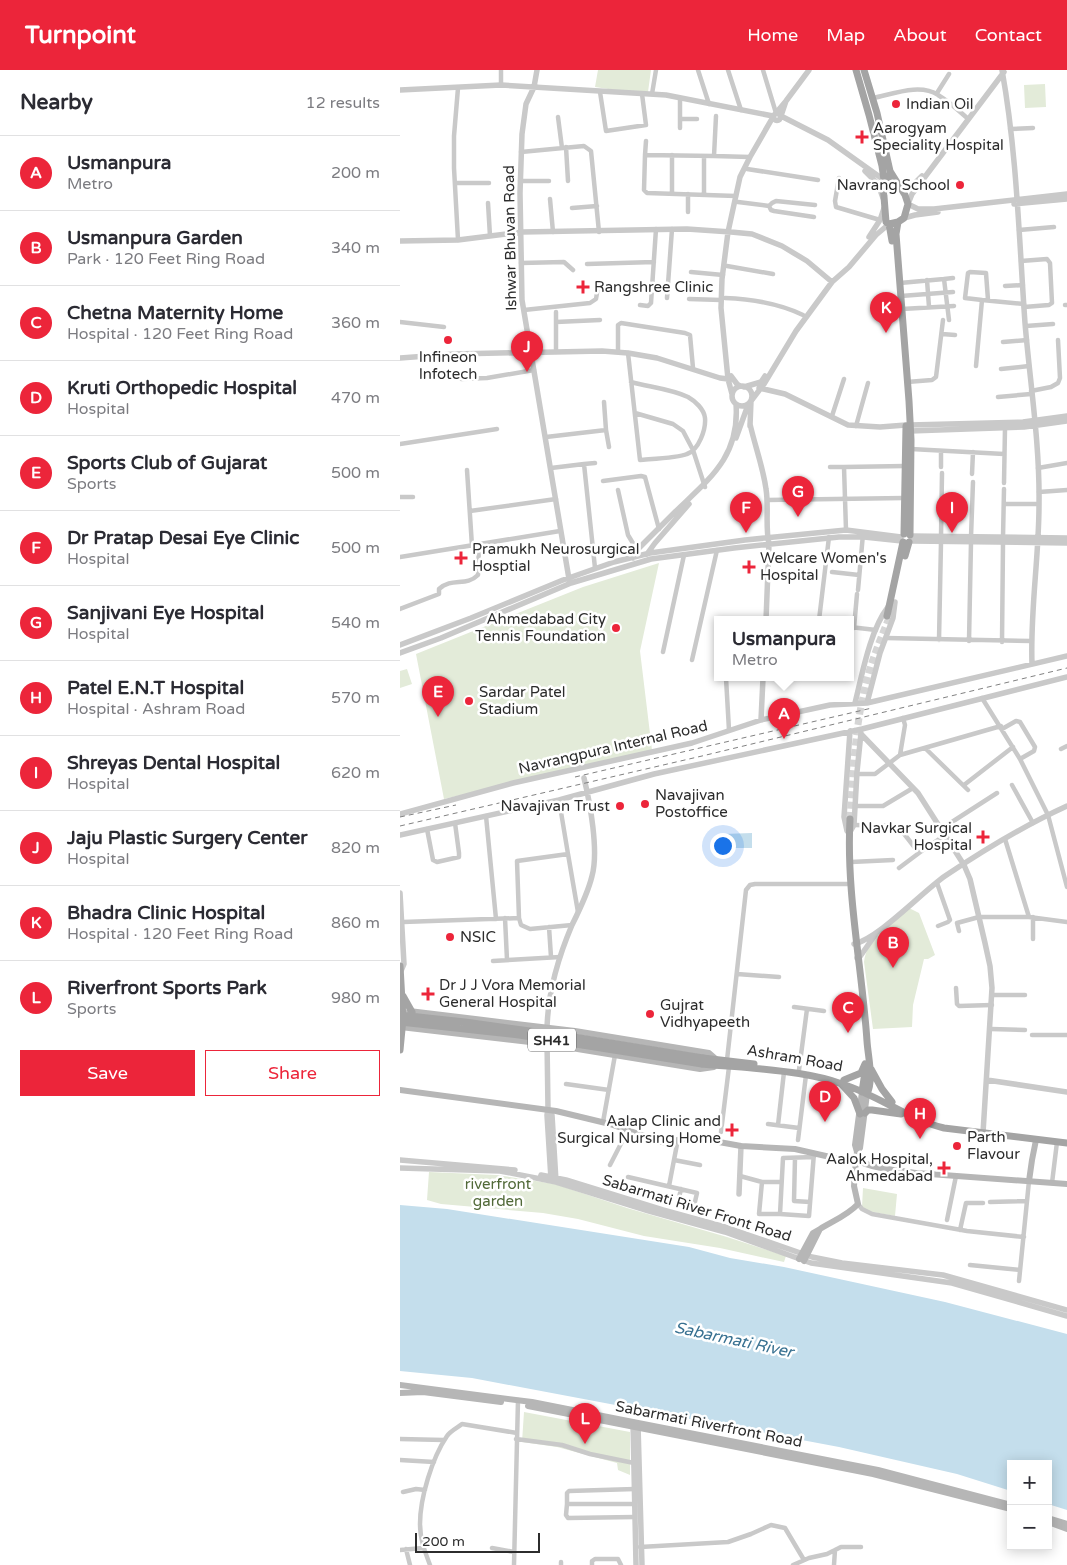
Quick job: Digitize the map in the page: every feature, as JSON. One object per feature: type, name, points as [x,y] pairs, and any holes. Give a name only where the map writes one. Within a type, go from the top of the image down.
[{"type":"main road","points":[[856,70],[882,166],[884,180],[883,204],[886,222],[889,224],[892,236],[911,449],[906,539],[889,615]]},
{"type":"main road","points":[[864,70],[873,98],[890,171],[905,195],[908,204],[896,234],[907,382],[908,428],[904,498],[906,539]]},
{"type":"main road","points":[[884,180],[888,176],[898,184]]},
{"type":"main road","points":[[889,224],[901,220]]},
{"type":"main road","points":[[850,825],[857,958],[867,1064],[860,1148],[857,1152],[854,1186],[858,1204]]},
{"type":"main road","points":[[850,825],[848,884],[856,943]]},
{"type":"main road","points":[[400,966],[400,1050]]},
{"type":"main road","points":[[401,991],[412,1012]]},
{"type":"main road","points":[[412,1012],[547,1027],[709,1053],[718,1063],[700,1069],[547,1044],[412,1028],[401,1019],[412,1012]]},
{"type":"main road","name":"SH41","points":[[401,1019],[718,1063]]},
{"type":"main road","points":[[400,1046],[406,1034],[412,1028]]},
{"type":"main road","name":"Ashram Road","points":[[718,1063],[815,1073],[866,1091],[930,1121],[1036,1140],[1067,1142]]},
{"type":"main road","name":"Ashram Road","points":[[728,1064],[841,1081]]},
{"type":"main road","points":[[862,1113],[854,1098],[841,1081],[861,1073],[867,1064]]},
{"type":"main road","points":[[867,1064],[892,1102]]},
{"type":"main road","points":[[400,1090],[548,1110],[603,1122],[668,1143],[678,1139],[697,1138],[742,1146],[795,1149],[814,1155],[856,1160],[892,1170],[1067,1184]]},
{"type":"main road","name":"Ashram Road","points":[[866,1091],[929,1125],[944,1128],[1067,1138]]},
{"type":"main road","points":[[862,1113],[872,1110],[906,1114]]},
{"type":"main road","points":[[1029,1181],[1036,1140]]},
{"type":"main road","name":"Sabarmati River Front Road","points":[[802,1257],[813,1233],[833,1220],[851,1212],[858,1204]]},
{"type":"main road","name":"Sabarmati Riverfront Road","points":[[400,1385],[518,1402],[635,1425],[873,1474],[1007,1508]]},
{"type":"main road","name":"Sabarmati Riverfront Road","points":[[400,1392],[423,1392],[518,1402]]},
{"type":"main road","name":"Sabarmati Riverfront Road","points":[[635,1425],[878,1470],[1007,1503]]},
{"type":"main road","points":[[1052,1519],[1067,1524]]},
{"type":"main road","points":[[1052,1523],[1067,1529]]},
{"type":"street","points":[[500,86],[501,70]]},
{"type":"street","name":"Ishwar Bhuvan Road","points":[[537,70],[534,88],[526,104],[521,152],[521,263],[524,310],[560,532],[570,580]]},
{"type":"street","points":[[652,94],[656,70]]},
{"type":"street","points":[[698,70],[708,104]]},
{"type":"street","points":[[728,70],[741,110]]},
{"type":"street","points":[[632,564],[636,550],[705,486],[725,459],[732,444],[737,416],[730,379],[723,299],[723,274],[729,232],[743,178],[776,117],[763,70]]},
{"type":"street","points":[[737,199],[740,177],[750,157],[786,101],[809,70]]},
{"type":"street","points":[[898,184],[914,184],[922,176],[1002,71]]},
{"type":"street","points":[[1002,71],[1017,202],[1038,468],[1038,541],[1031,641],[1032,664]]},
{"type":"street","points":[[968,207],[918,209],[908,204],[912,194],[1002,71]]},
{"type":"street","points":[[936,94],[949,74]]},
{"type":"street","points":[[400,90],[500,86],[652,94],[680,98],[776,117],[828,140],[884,180]]},
{"type":"street","points":[[458,88],[454,136],[458,240]]},
{"type":"street","points":[[873,98],[915,90],[936,94],[966,117]]},
{"type":"street","points":[[600,92],[606,131],[646,125],[642,94]]},
{"type":"street","points":[[680,98],[680,128]]},
{"type":"street","points":[[714,156],[716,116]]},
{"type":"street","points":[[558,117],[568,181]]},
{"type":"street","points":[[732,394],[735,388],[761,382],[803,315],[873,233],[880,220],[883,204],[878,184],[867,172],[827,142],[776,117]]},
{"type":"street","points":[[680,119],[697,119]]},
{"type":"street","points":[[1010,129],[1033,128]]},
{"type":"street","points":[[646,142],[645,192],[704,195],[770,206]]},
{"type":"street","points":[[521,152],[584,146],[591,151],[600,232]]},
{"type":"street","points":[[645,155],[750,157]]},
{"type":"street","points":[[672,155],[672,194]]},
{"type":"street","points":[[704,156],[704,195]]},
{"type":"street","points":[[869,170],[877,171],[882,166]]},
{"type":"street","points":[[747,170],[818,180]]},
{"type":"street","points":[[839,178],[835,200],[836,207],[880,220]]},
{"type":"street","points":[[520,181],[549,181]]},
{"type":"street","points":[[455,182],[489,183]]},
{"type":"street","points":[[688,194],[688,212]]},
{"type":"street","points":[[1017,202],[1067,194]]},
{"type":"street","points":[[550,199],[552,232]]},
{"type":"street","points":[[901,220],[915,215],[968,207],[1067,199]]},
{"type":"street","points":[[770,206],[776,201],[815,205]]},
{"type":"street","points":[[488,204],[490,236]]},
{"type":"street","points":[[572,208],[597,206]]},
{"type":"street","points":[[770,206],[774,212],[814,217]]},
{"type":"street","points":[[736,404],[740,407],[750,403],[796,331],[831,281],[849,267],[876,235],[889,224]]},
{"type":"street","points":[[400,241],[458,240],[522,232],[600,232],[672,229],[687,226],[752,234],[782,246],[807,261],[831,281]]},
{"type":"street","points":[[1018,230],[1054,228]]},
{"type":"street","points":[[640,305],[648,306],[651,302],[656,229]]},
{"type":"street","points":[[667,298],[672,229]]},
{"type":"street","points":[[723,299],[729,232]]},
{"type":"street","points":[[988,300],[986,273],[968,273],[965,298],[1024,306],[1049,305],[1052,303],[1050,266],[1047,259],[1021,260]]},
{"type":"street","points":[[521,263],[564,262],[573,270]]},
{"type":"street","points":[[587,264],[654,262]]},
{"type":"street","points":[[727,266],[773,274]]},
{"type":"street","points":[[691,272],[723,274]]},
{"type":"street","points":[[900,283],[953,278]]},
{"type":"street","points":[[944,279],[949,320]]},
{"type":"street","points":[[927,280],[929,307]]},
{"type":"street","points":[[524,310],[590,303],[597,298],[598,287],[652,284]]},
{"type":"street","points":[[1005,286],[1023,285]]},
{"type":"street","points":[[901,296],[953,292]]},
{"type":"street","points":[[689,299],[723,299],[773,305],[793,310],[803,315]]},
{"type":"street","points":[[976,366],[982,300]]},
{"type":"street","points":[[902,309],[954,306]]},
{"type":"street","points":[[556,312],[556,352]]},
{"type":"street","points":[[556,322],[600,320]]},
{"type":"street","points":[[907,382],[932,380],[936,377],[943,320]]},
{"type":"street","points":[[400,322],[444,326]]},
{"type":"street","points":[[618,352],[617,329],[621,323],[685,333],[690,335],[693,368]]},
{"type":"street","points":[[1026,326],[1052,324]]},
{"type":"street","points":[[942,334],[955,335]]},
{"type":"street","points":[[1003,342],[1027,340]]},
{"type":"street","points":[[998,397],[1031,393],[1058,383],[1060,378],[1058,340]]},
{"type":"street","points":[[400,358],[454,354],[618,352],[657,358],[730,379],[759,391],[785,394],[856,426],[899,426],[908,428],[1067,421]]},
{"type":"street","points":[[628,353],[631,382],[635,413],[640,460],[688,454],[693,450],[703,433],[705,417],[699,406],[677,393],[631,382]]},
{"type":"street","points":[[1001,369],[1029,366]]},
{"type":"street","points":[[461,379],[487,378],[534,370]]},
{"type":"street","points":[[832,416],[844,379]]},
{"type":"street","points":[[856,426],[868,383]]},
{"type":"street","points":[[645,561],[647,554],[655,543],[723,467],[732,450],[750,403],[752,394],[745,386]]},
{"type":"street","points":[[759,391],[784,396],[847,427],[858,429],[1005,428],[1067,416]]},
{"type":"street","points":[[604,402],[609,447]]},
{"type":"street","points":[[750,403],[750,426],[761,464],[767,500],[766,616]]},
{"type":"street","points":[[635,413],[673,424],[683,431],[693,450],[705,486]]},
{"type":"street","points":[[400,444],[497,428]]},
{"type":"street","points":[[1004,483],[1005,428]]},
{"type":"street","points":[[546,437],[606,430]]},
{"type":"street","points":[[911,449],[1004,454]]},
{"type":"street","points":[[941,451],[941,467]]},
{"type":"street","points":[[972,474],[973,452]]},
{"type":"street","points":[[551,468],[595,463]]},
{"type":"street","points":[[1038,468],[1067,463]]},
{"type":"street","points":[[584,464],[595,568]]},
{"type":"street","points":[[830,467],[905,466]]},
{"type":"street","points":[[844,467],[846,530]]},
{"type":"street","points":[[467,470],[472,546]]},
{"type":"street","points":[[939,640],[942,473]]},
{"type":"street","points":[[603,482],[645,477],[658,529]]},
{"type":"street","points":[[969,640],[973,482]]},
{"type":"street","points":[[1002,642],[1004,489]]},
{"type":"street","points":[[618,490],[628,535],[636,550]]},
{"type":"street","points":[[1039,492],[1067,490]]},
{"type":"street","points":[[400,497],[412,497]]},
{"type":"street","points":[[767,500],[904,498]]},
{"type":"street","points":[[470,510],[556,499]]},
{"type":"street","points":[[1004,504],[1039,504]]},
{"type":"street","points":[[829,535],[846,530],[863,535]]},
{"type":"street","points":[[400,557],[560,532]]},
{"type":"street","points":[[819,616],[829,535]]},
{"type":"street","points":[[400,653],[440,638],[595,568],[656,552],[829,535],[1067,543]]},
{"type":"street","points":[[854,616],[863,535]]},
{"type":"street","points":[[1038,541],[1067,538]]},
{"type":"street","points":[[408,650],[402,644],[570,580],[645,561],[768,541]]},
{"type":"street","points":[[655,543],[656,552]]},
{"type":"street","points":[[400,609],[439,594],[439,590],[444,585],[472,580],[478,575],[479,545]]},
{"type":"street","points":[[692,660],[717,550]]},
{"type":"street","points":[[663,652],[684,554]]},
{"type":"street","points":[[832,572],[859,576]]},
{"type":"street","points":[[855,704],[876,630],[884,613],[892,603]]},
{"type":"street","points":[[868,703],[875,669],[893,618],[892,603]]},
{"type":"street","points":[[854,627],[876,630]]},
{"type":"street","points":[[438,631],[440,638]]},
{"type":"street","points":[[886,638],[1002,642],[1031,641]]},
{"type":"street","name":"Navrangpura Internal Road","points":[[400,814],[513,784],[583,773],[692,743],[761,720],[830,705],[868,703],[1067,656]]},
{"type":"street","points":[[400,834],[559,800],[663,772],[850,731],[861,731],[903,718],[1067,677]]},
{"type":"street","points":[[726,681],[729,730]]},
{"type":"street","points":[[761,720],[763,681]]},
{"type":"street","points":[[982,698],[1002,727],[1048,814],[1065,872],[1067,887]]},
{"type":"street","points":[[900,755],[905,725],[903,718]]},
{"type":"street","points":[[856,774],[876,774],[900,755],[1002,727],[1016,721],[1020,722],[1035,747],[1034,751],[1020,759]]},
{"type":"street","points":[[850,731],[844,817],[850,825]]},
{"type":"street","points":[[861,731],[913,788],[941,828],[964,865],[970,879],[990,966],[992,995],[984,1131]]},
{"type":"street","points":[[850,825],[855,806],[856,774],[861,731]]},
{"type":"street","points":[[1061,749],[1067,746]]},
{"type":"street","points":[[964,785],[1013,747]]},
{"type":"street","points":[[925,748],[968,790]]},
{"type":"street","points":[[554,1179],[552,1115],[548,1110],[547,1027],[560,957],[593,875],[593,839],[583,773]]},
{"type":"street","points":[[1012,785],[1033,823]]},
{"type":"street","points":[[855,806],[883,806],[913,788]]},
{"type":"street","points":[[941,828],[997,793]]},
{"type":"street","points":[[559,800],[578,912]]},
{"type":"street","points":[[856,943],[878,931],[937,883],[964,865],[1048,814],[1067,806]]},
{"type":"street","points":[[486,816],[496,919]]},
{"type":"street","points":[[427,829],[433,860],[437,862],[456,859],[459,857],[459,853],[455,823]]},
{"type":"street","points":[[850,825],[898,826],[919,853]]},
{"type":"street","points":[[899,868],[945,835]]},
{"type":"street","points":[[1006,839],[1031,917],[1033,939]]},
{"type":"street","points":[[568,854],[517,861],[519,918],[521,925],[530,929],[572,925]]},
{"type":"street","points":[[851,862],[893,860]]},
{"type":"street","points":[[937,883],[950,920],[938,926]]},
{"type":"street","points":[[721,1132],[746,890],[750,885],[755,884],[848,884]]},
{"type":"street","points":[[400,892],[404,964],[400,973]]},
{"type":"street","points":[[959,931],[957,923],[979,917],[1031,917],[1067,922]]},
{"type":"street","points":[[505,918],[506,960]]},
{"type":"street","points":[[403,922],[519,918]]},
{"type":"street","points":[[549,927],[551,958]]},
{"type":"street","points":[[857,958],[878,931]]},
{"type":"street","points":[[493,961],[560,957]]},
{"type":"street","points":[[737,974],[779,977]]},
{"type":"street","points":[[956,988],[957,1004],[959,1006],[992,1005]]},
{"type":"street","points":[[992,995],[1025,996]]},
{"type":"street","points":[[794,1007],[824,1011]]},
{"type":"street","points":[[798,1070],[807,1009]]},
{"type":"street","points":[[990,1029],[1025,1030]]},
{"type":"street","points":[[1032,1035],[1067,1035]]},
{"type":"street","points":[[603,1122],[614,1055]]},
{"type":"street","points":[[778,1125],[784,1072]]},
{"type":"street","points":[[798,1140],[806,1075]]},
{"type":"street","points":[[988,1080],[1067,1092]]},
{"type":"street","points":[[566,1084],[608,1090]]},
{"type":"street","points":[[768,1124],[799,1128]]},
{"type":"street","points":[[610,1165],[628,1130]]},
{"type":"street","points":[[669,1186],[678,1139]]},
{"type":"street","points":[[1052,1183],[1057,1142]]},
{"type":"street","points":[[739,1194],[742,1146]]},
{"type":"street","points":[[762,1182],[759,1214],[809,1216],[814,1155],[783,1158],[780,1214]]},
{"type":"street","points":[[794,1158],[794,1201],[810,1202]]},
{"type":"street","points":[[400,1160],[504,1168],[554,1179],[649,1211],[725,1232],[802,1257],[943,1276],[1067,1310]]},
{"type":"street","points":[[674,1160],[700,1165]]},
{"type":"street","points":[[400,1168],[500,1171],[554,1179]]},
{"type":"street","points":[[740,1176],[762,1182],[781,1182]]},
{"type":"street","points":[[947,1220],[956,1176]]},
{"type":"street","points":[[628,1177],[669,1186],[681,1189],[697,1193],[694,1206],[678,1202],[681,1189]]},
{"type":"street","points":[[1019,1282],[1029,1181]]},
{"type":"street","points":[[990,1202],[1027,1201]]},
{"type":"street","points":[[960,1230],[966,1204],[983,1203]]},
{"type":"street","points":[[858,1204],[862,1209],[872,1214],[960,1230],[1024,1237]]},
{"type":"street","points":[[802,1257],[811,1263],[952,1283],[1067,1316]]},
{"type":"street","points":[[970,1265],[1020,1270]]},
{"type":"street","points":[[514,1565],[518,1402]]},
{"type":"street","points":[[430,1565],[423,1548],[420,1524],[428,1474],[447,1434],[462,1424],[516,1433]]},
{"type":"street","points":[[635,1425],[635,1518],[642,1565]]},
{"type":"street","points":[[635,1425],[638,1547],[636,1565]]},
{"type":"street","points":[[400,1439],[444,1440]]},
{"type":"street","points":[[516,1439],[562,1445],[590,1454],[634,1463]]},
{"type":"street","points":[[400,1460],[434,1462]]},
{"type":"street","points":[[403,1492],[416,1489],[425,1490]]},
{"type":"street","points":[[634,1490],[569,1491],[567,1493],[566,1515],[568,1518],[635,1518]]},
{"type":"street","points":[[567,1504],[635,1504]]},
{"type":"street","points":[[638,1547],[728,1542],[771,1525],[785,1528],[804,1560]]},
{"type":"street","points":[[793,1565],[804,1560],[817,1558],[842,1547],[862,1548]]},
{"type":"street","points":[[400,1550],[423,1548]]},
{"type":"street","points":[[492,1548],[514,1552]]},
{"type":"street","points":[[406,1549],[410,1565]]},
{"type":"street","points":[[834,1565],[835,1550]]},
{"type":"street","points":[[592,1565],[595,1559],[618,1559],[621,1565]]},
{"type":"green space","points":[[598,70],[651,70],[648,92],[595,87]]},
{"type":"green space","points":[[1045,84],[1046,107],[1025,108],[1024,85]]},
{"type":"green space","points":[[659,563],[640,651],[652,750],[444,799],[416,654],[583,587]]},
{"type":"green space","points":[[407,669],[412,684],[400,688],[400,671]]},
{"type":"green space","points":[[909,908],[919,913],[935,955],[924,959],[913,1005],[912,1027],[873,1029],[864,962],[866,953],[881,931]]},
{"type":"green space","name":"riverfront garden","points":[[429,1172],[497,1175],[555,1184],[786,1256],[784,1262],[720,1248],[644,1236],[578,1219],[543,1213],[441,1204],[427,1200]]},
{"type":"green space","points":[[863,1188],[897,1194],[895,1216],[867,1211],[862,1207]]},
{"type":"green space","points":[[524,1412],[630,1432],[630,1475],[618,1470],[617,1463],[557,1447],[522,1442]]},
{"type":"water","points":[[752,833],[752,848],[723,848],[723,834]]},
{"type":"water","name":"Sabarmati River","points":[[400,1205],[447,1209],[689,1247],[730,1258],[784,1267],[945,1302],[1067,1334],[1067,1510],[1052,1505],[1052,1460],[1007,1460],[1007,1490],[957,1474],[839,1447],[472,1378],[400,1371]]},
{"type":"tunnel","points":[[850,819],[854,758],[865,686],[891,613]]},
{"type":"railway","points":[[400,826],[1067,668]]},
{"type":"railway","points":[[575,777],[872,708]]},
{"type":"railway","points":[[400,817],[456,805]]},
{"type":"place","name":"Indian Oil","points":[[896,104]]},
{"type":"place","name":"Aarogyam Speciality Hospital","points":[[862,137]]},
{"type":"place","name":"Navrang School","points":[[960,185]]},
{"type":"place","name":"Rangshree Clinic","points":[[583,287]]},
{"type":"place","name":"Bhadra Clinic Hospital","points":[[886,333]]},
{"type":"place","name":"Infineon Infotech","points":[[448,340]]},
{"type":"place","name":"Jaju Plastic Surgery Center","points":[[527,372]]},
{"type":"place","name":"Sanjivani Eye Hospital","points":[[798,517]]},
{"type":"place","name":"Dr Pratap Desai Eye Clinic","points":[[746,533]]},
{"type":"place","name":"Shreyas Dental Hospital","points":[[952,533]]},
{"type":"place","name":"Pramukh Neurosurgical Hosptial","points":[[461,558]]},
{"type":"place","name":"Welcare Women's Hospital","points":[[749,567]]},
{"type":"place","name":"Ahmedabad City Tennis Foundation","points":[[616,628]]},
{"type":"place","name":"Sardar Patel Stadium","points":[[469,701]]},
{"type":"place","name":"Sports Club of Gujarat","points":[[438,717]]},
{"type":"place","name":"Usmanpura","points":[[784,739]]},
{"type":"place","name":"Navajivan Postoffice","points":[[645,804]]},
{"type":"place","name":"Navajivan Trust","points":[[620,806]]},
{"type":"place","name":"Navkar Surgical Hospital","points":[[983,837]]},
{"type":"place","name":"NSIC","points":[[450,937]]},
{"type":"place","name":"Usmanpura Garden","points":[[893,968]]},
{"type":"place","name":"Dr J J Vora Memorial General Hospital","points":[[428,994]]},
{"type":"place","name":"Gujrat Vidhyapeeth","points":[[650,1014]]},
{"type":"place","name":"Chetna Maternity Home","points":[[848,1033]]},
{"type":"place","name":"Kruti Orthopedic Hospital","points":[[825,1122]]},
{"type":"place","name":"Aalap Clinic and Surgical Nursing Home","points":[[732,1130]]},
{"type":"place","name":"Patel E.N.T Hospital","points":[[920,1139]]},
{"type":"place","name":"Parth Flavour","points":[[957,1146]]},
{"type":"place","name":"Aalok Hospital, Ahmedabad","points":[[944,1168]]},
{"type":"place","name":"Riverfront Sports Park","points":[[585,1444]]}]
